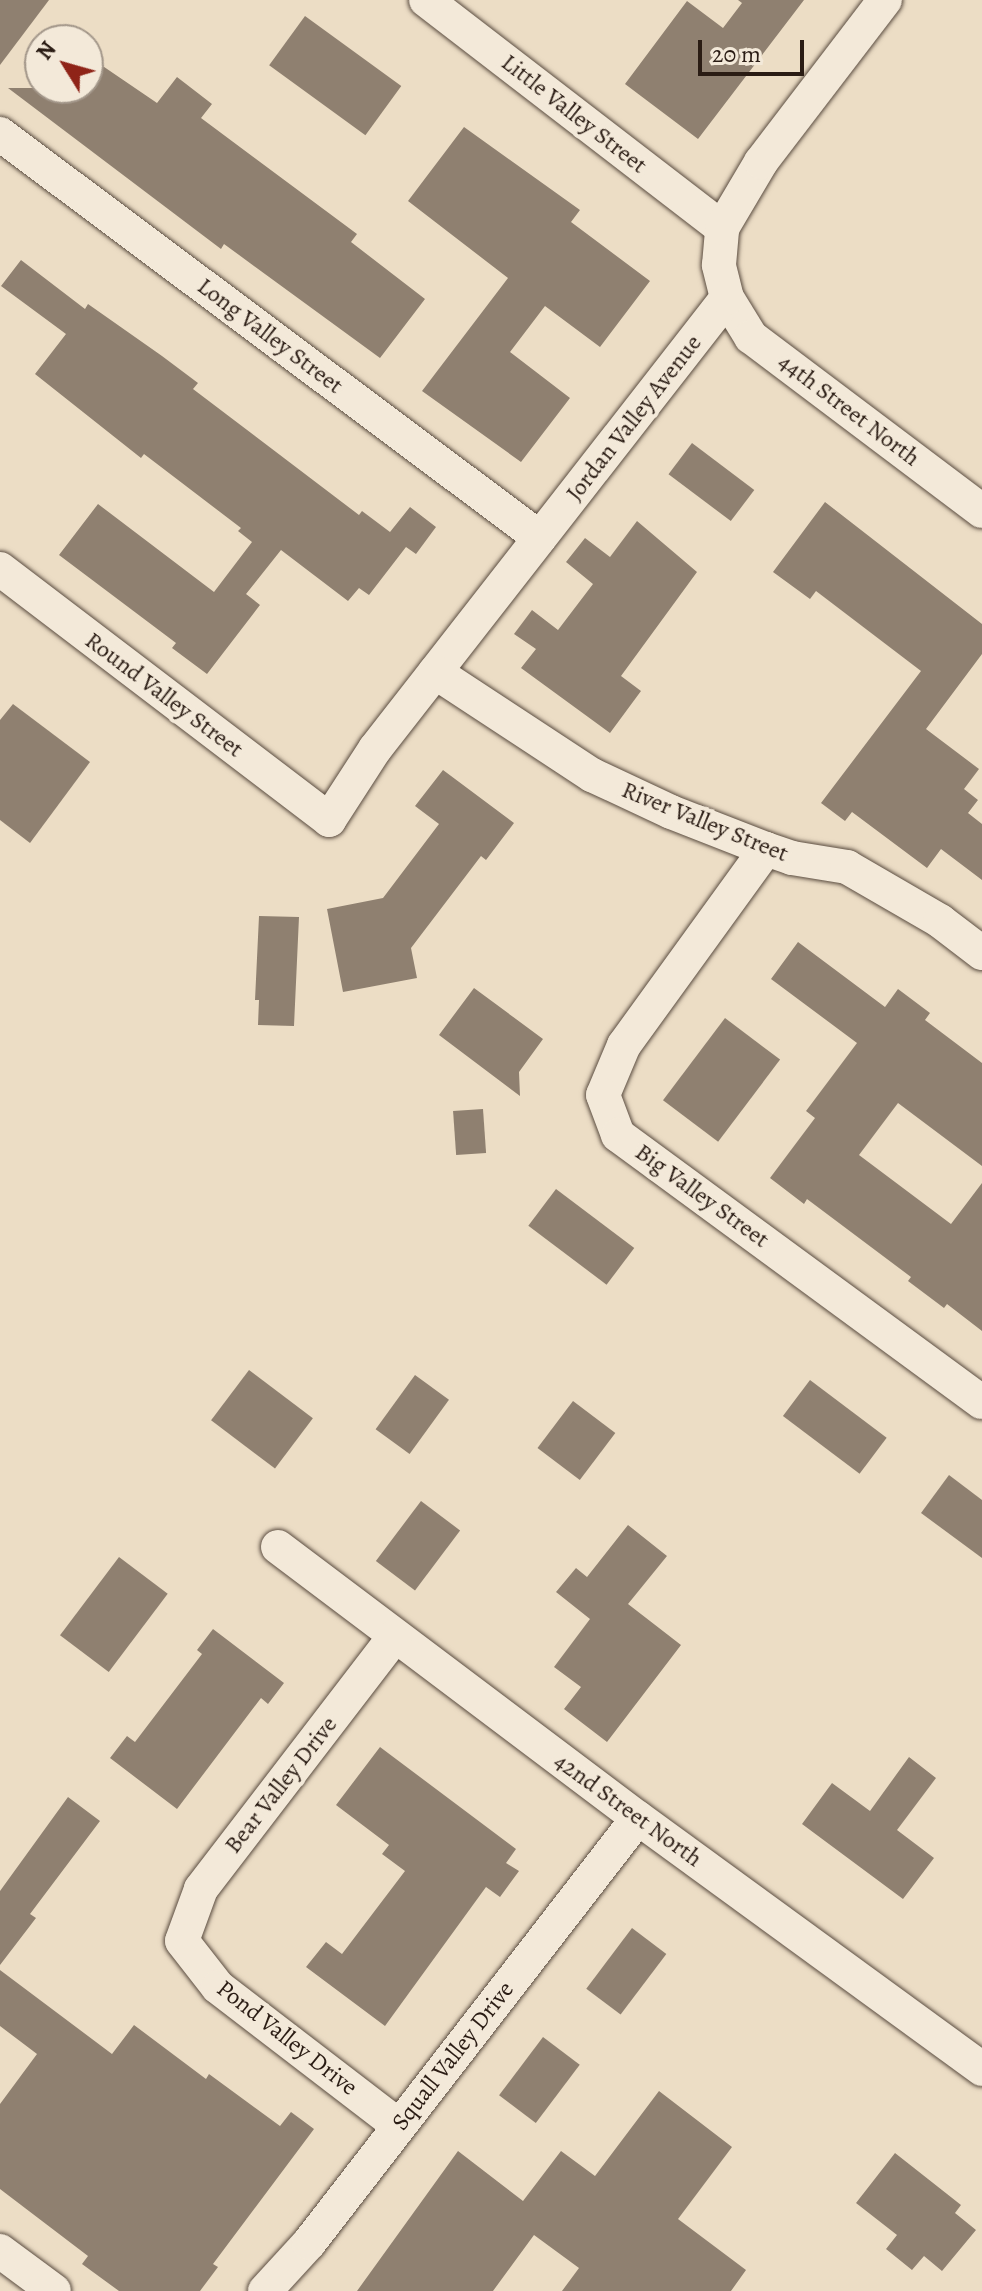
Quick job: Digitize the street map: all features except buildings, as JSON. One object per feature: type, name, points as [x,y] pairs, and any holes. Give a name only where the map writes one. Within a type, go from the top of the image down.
[{"type":"street","name":"Little Valley Street","points":[[426,0],[722,228]]},
{"type":"street","points":[[727,298],[719,265],[722,228],[761,162],[885,0]]},
{"type":"street","name":"Long Valley Street","points":[[0,134],[540,538]]},
{"type":"street","name":"Jordan Valley Avenue","points":[[329,820],[375,749],[727,298]]},
{"type":"street","name":"44th Street North","points":[[727,298],[751,337],[982,511]]},
{"type":"street","name":"Round Valley Street","points":[[0,569],[329,820]]},
{"type":"street","name":"River Valley Street","points":[[435,672],[592,775],[671,812],[766,849],[792,858],[847,867],[940,921],[982,953]]},
{"type":"street","name":"Big Valley Street","points":[[766,849],[624,1045],[603,1095],[618,1135],[982,1402]]},
{"type":"street","name":"42nd Street North","points":[[278,1547],[638,1818],[982,2069]]},
{"type":"street","name":"Bear Valley Drive","points":[[182,1941],[201,1889],[395,1636]]},
{"type":"street","name":"Squall Valley Drive","points":[[265,2291],[309,2243],[638,1818]]},
{"type":"street","name":"Pond Valley Drive","points":[[182,1941],[218,1987],[399,2126]]},
{"type":"street","points":[[0,2251],[54,2291]]}]
